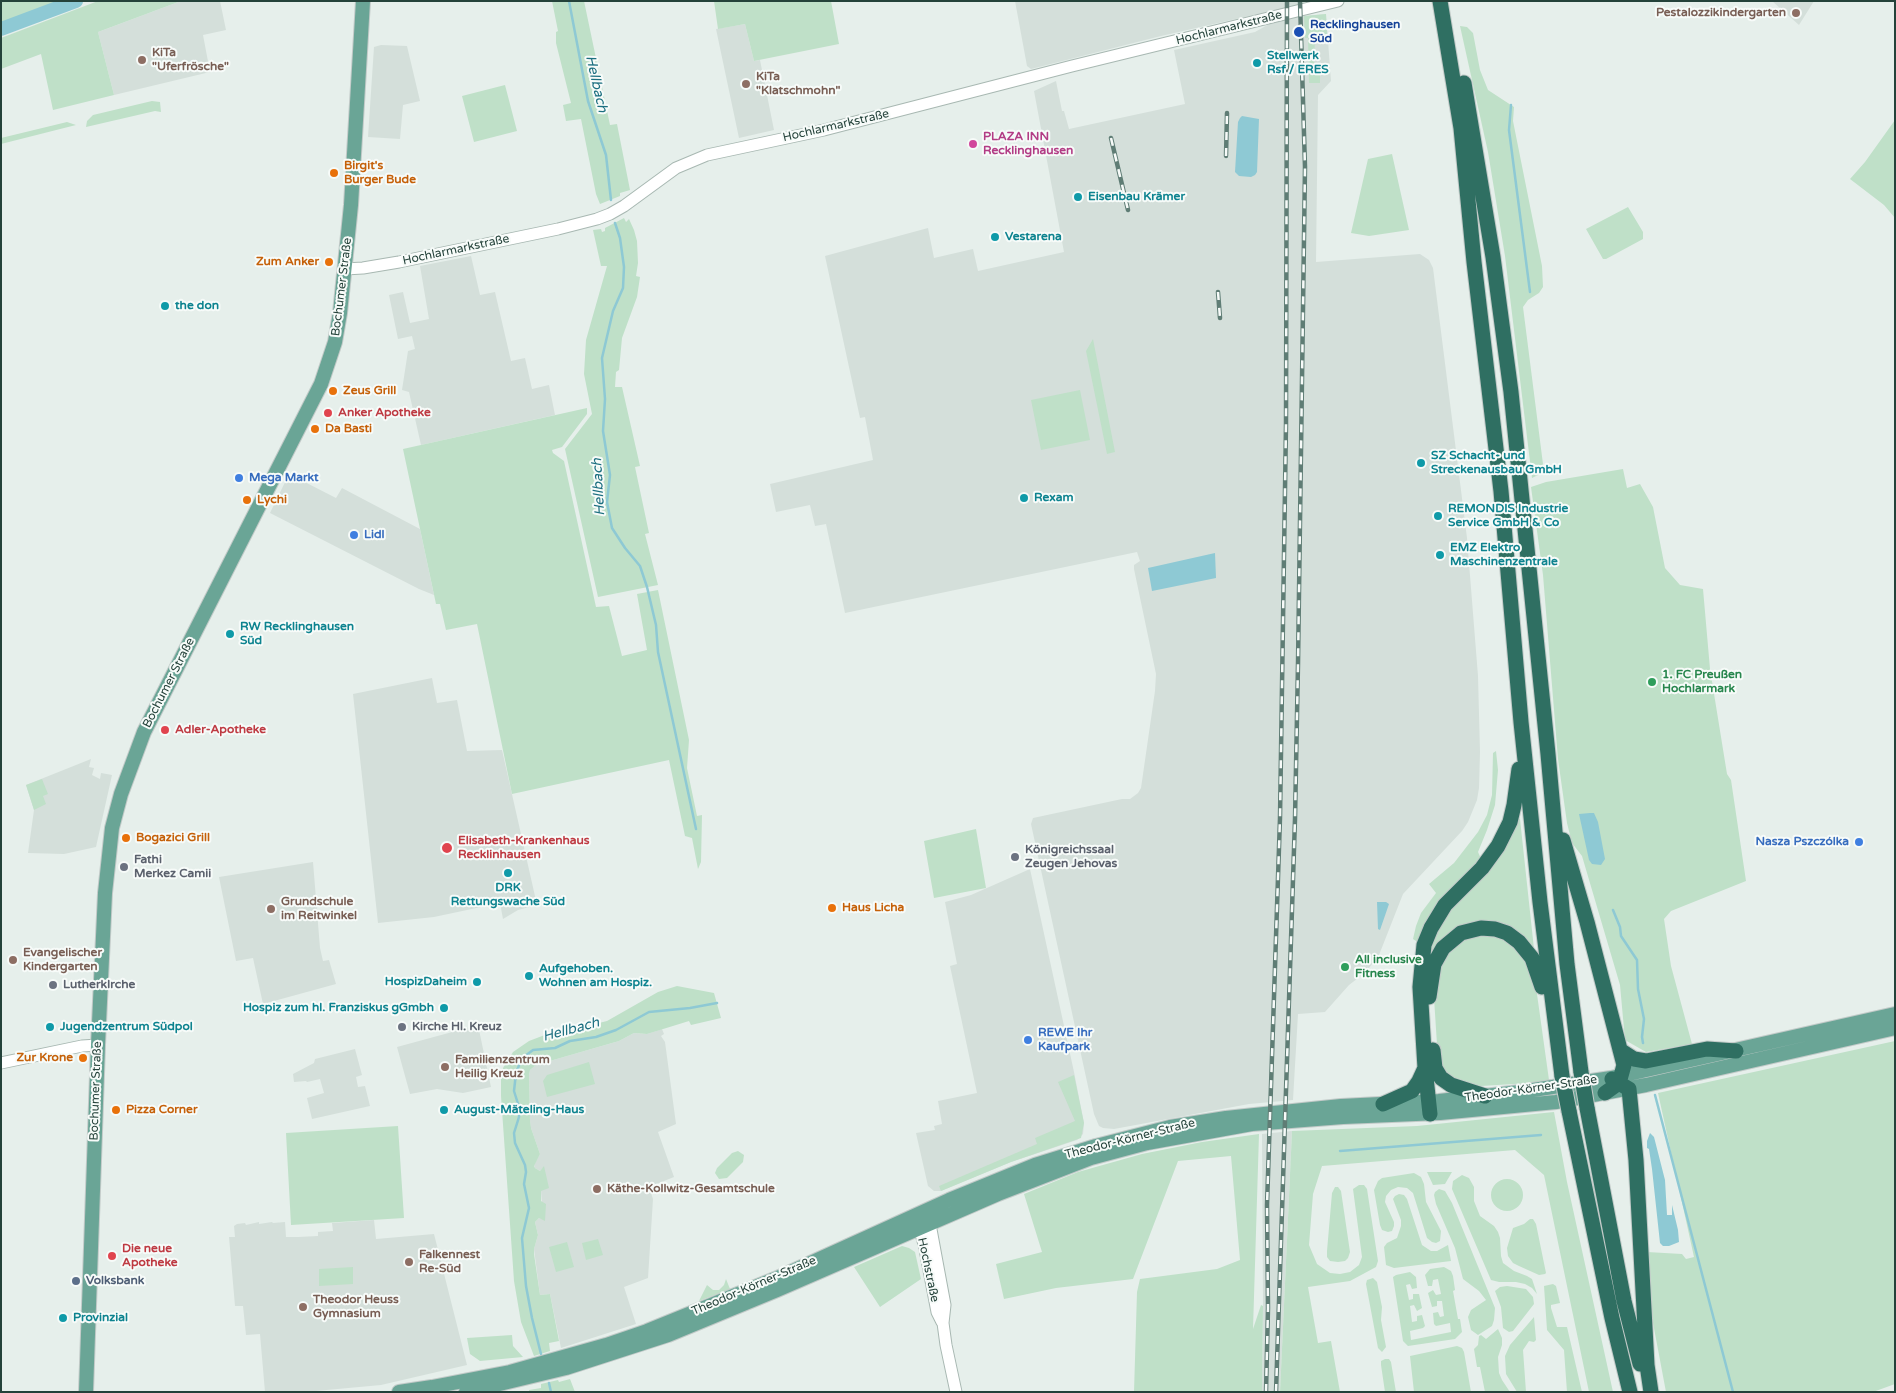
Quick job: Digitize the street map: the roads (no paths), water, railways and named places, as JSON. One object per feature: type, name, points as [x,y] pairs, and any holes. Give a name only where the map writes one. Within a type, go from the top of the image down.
[{"type":"highway","points":[[1440,1],[1461,128],[1474,262],[1502,495],[1521,722],[1540,902],[1562,1076],[1612,1318],[1630,1392]]},
{"type":"highway","points":[[1447,1],[1458,48],[1486,210],[1511,392],[1548,754],[1567,964],[1581,1072],[1624,1301],[1649,1392]]},
{"type":"highway","points":[[1435,1107],[1420,987],[1424,946],[1438,915],[1453,896],[1482,868],[1498,846],[1510,822],[1517,788],[1521,722]]},
{"type":"highway","points":[[1548,754],[1554,762],[1563,842],[1587,922],[1624,1065],[1620,1081],[1636,1160],[1649,1392]]},
{"type":"highway","points":[[1383,1104],[1412,1090],[1430,1068],[1429,992],[1434,964],[1443,948],[1454,938],[1469,931],[1481,928],[1495,929],[1507,933],[1527,949],[1537,968],[1557,1039]]},
{"type":"highway","points":[[1620,1050],[1634,1059],[1646,1061],[1707,1049],[1736,1051]]},
{"type":"highway","points":[[1430,1068],[1448,1083],[1485,1096]]},
{"type":"highway","points":[[1605,1093],[1620,1081]]},
{"type":"main road","name":"Bochumer Straße","points":[[86,1392],[98,1045],[109,843],[121,794],[144,732],[321,384],[335,342],[345,269],[352,188],[363,1]]},
{"type":"main road","name":"Theodor-Körner-Straße","points":[[1620,1081],[1736,1051],[1895,1014]]},
{"type":"main road","name":"Theodor-Körner-Straße","points":[[399,1392],[510,1372],[638,1334],[775,1278],[1041,1176],[1091,1158],[1147,1143],[1252,1124],[1435,1107],[1485,1096],[1620,1081],[1895,1028]]},
{"type":"main road","name":"Theodor-Körner-Straße","points":[[466,1392],[566,1368],[668,1335],[777,1290],[921,1222],[1035,1165],[1096,1146],[1170,1127],[1257,1114],[1383,1104],[1435,1107],[1518,1106],[1605,1093]]},
{"type":"street","name":"Hochlarmarkstraße","points":[[345,269],[398,262],[596,219],[624,206],[676,168],[708,155],[824,130],[1072,66],[1338,1]]},
{"type":"street","points":[[1,1063],[82,1046],[98,1045]]},
{"type":"street","name":"Hochstraße","points":[[921,1222],[944,1306],[943,1323],[956,1392]]},
{"type":"water","points":[[1242,116],[1259,119],[1257,172],[1251,177],[1239,176],[1235,172],[1238,122]]},
{"type":"water","points":[[1215,553],[1216,578],[1152,591],[1148,568]]},
{"type":"water","points":[[1594,813],[1598,822],[1605,859],[1601,865],[1592,864],[1589,860],[1579,814]]},
{"type":"water","points":[[1377,902],[1389,904],[1380,930],[1378,929]]},
{"type":"water","points":[[1650,1133],[1654,1137],[1665,1180],[1667,1215],[1672,1215],[1672,1205],[1678,1230],[1679,1242],[1669,1246],[1663,1246],[1660,1243],[1652,1169],[1649,1149],[1647,1148]]},
{"type":"waterway","points":[[1,29],[76,1]]},
{"type":"waterway","name":"Hellbach","points":[[569,1],[588,101],[606,155],[611,200]]},
{"type":"waterway","points":[[1511,105],[1509,130],[1530,292]]},
{"type":"waterway","name":"Hellbach","points":[[615,223],[620,238],[624,267],[623,288],[613,311],[602,358],[605,399],[603,431],[610,475],[607,502],[612,528],[640,566],[647,587],[656,625],[658,652],[696,829]]},
{"type":"waterway","points":[[1613,910],[1620,927],[1621,936],[1637,960],[1638,989],[1644,1019],[1643,1043]]},
{"type":"waterway","name":"Hellbach","points":[[541,1354],[526,1286],[522,1238],[529,1208],[524,1184],[526,1172],[525,1165],[515,1143],[514,1133],[519,1117],[519,1107],[514,1091],[516,1073],[520,1063],[533,1050],[555,1048],[570,1041],[596,1037],[616,1030],[649,1012],[717,1003]]},
{"type":"waterway","points":[[1655,1095],[1733,1392]]},
{"type":"waterway","points":[[1340,1151],[1541,1135]]},
{"type":"waterway","name":"Hellbach","points":[[549,1383],[551,1392]]},
{"type":"railway","points":[[1266,1392],[1268,1308],[1267,1205],[1280,818],[1286,424],[1287,1]]},
{"type":"railway","points":[[1276,1392],[1295,819],[1298,664],[1305,167],[1300,1]]},
{"type":"railway","points":[[1226,156],[1227,113]]},
{"type":"railway","points":[[1111,138],[1128,210]]},
{"type":"railway","points":[[1218,292],[1220,318]]},
{"type":"place","name":"Pestalozzikindergarten","points":[[1796,13]]},
{"type":"place","name":"Recklinghausen Süd","points":[[1299,32]]},
{"type":"place","name":"KiTa \"Uferfrösche\"","points":[[142,60]]},
{"type":"place","name":"Stellwerk Rsf / ERES","points":[[1257,63]]},
{"type":"place","name":"KiTa \"Klatschmohn\"","points":[[746,84]]},
{"type":"place","name":"PLAZA INN Recklinghausen","points":[[973,144]]},
{"type":"place","name":"Birgit's Burger Bude","points":[[334,173]]},
{"type":"place","name":"Eisenbau Krämer","points":[[1078,197]]},
{"type":"place","name":"Vestarena","points":[[995,237]]},
{"type":"place","name":"Zum Anker","points":[[329,262]]},
{"type":"place","name":"the don","points":[[165,306]]},
{"type":"place","name":"Zeus Grill","points":[[333,391]]},
{"type":"place","name":"Anker Apotheke","points":[[328,413]]},
{"type":"place","name":"Da Basti","points":[[315,429]]},
{"type":"place","name":"SZ Schacht- und Streckenausbau GmbH","points":[[1421,463]]},
{"type":"place","name":"Mega Markt","points":[[239,478]]},
{"type":"place","name":"Rexam","points":[[1024,498]]},
{"type":"place","name":"Lychi","points":[[247,500]]},
{"type":"place","name":"REMONDIS Industrie Service GmbH & Co","points":[[1438,516]]},
{"type":"place","name":"Lidl","points":[[354,535]]},
{"type":"place","name":"EMZ Elektro Maschinenzentrale","points":[[1440,555]]},
{"type":"place","name":"RW Recklinghausen Süd","points":[[230,634]]},
{"type":"place","name":"1. FC Preußen Hochlarmark","points":[[1652,682]]},
{"type":"place","name":"Adler-Apotheke","points":[[165,730]]},
{"type":"place","name":"Bogazici Grill","points":[[126,838]]},
{"type":"place","name":"Nasza Pszczólka","points":[[1859,842]]},
{"type":"place","name":"Elisabeth-Krankenhaus Recklinhausen","points":[[447,848]]},
{"type":"place","name":"Königreichssaal Zeugen Jehovas","points":[[1015,857]]},
{"type":"place","name":"Fathi Merkez Camii","points":[[124,867]]},
{"type":"place","name":"DRK Rettungswache Süd","points":[[508,873]]},
{"type":"place","name":"Haus Licha","points":[[832,908]]},
{"type":"place","name":"Grundschule im Reitwinkel","points":[[271,909]]},
{"type":"place","name":"Evangelischer Kindergarten","points":[[13,960]]},
{"type":"place","name":"All inclusive Fitness","points":[[1345,967]]},
{"type":"place","name":"Aufgehoben. Wohnen am Hospiz.","points":[[529,976]]},
{"type":"place","name":"HospizDaheim","points":[[477,982]]},
{"type":"place","name":"LutherkIrche","points":[[53,985]]},
{"type":"place","name":"Hospiz zum hl. Franziskus gGmbh","points":[[444,1008]]},
{"type":"place","name":"Jugendzentrum Südpol","points":[[50,1027]]},
{"type":"place","name":"Kirche Hl. Kreuz","points":[[402,1027]]},
{"type":"place","name":"REWE Ihr Kaufpark","points":[[1028,1040]]},
{"type":"place","name":"Zur Krone","points":[[83,1058]]},
{"type":"place","name":"Familienzentrum Heilig Kreuz","points":[[445,1067]]},
{"type":"place","name":"Pizza Corner","points":[[116,1110]]},
{"type":"place","name":"August-Mäteling-Haus","points":[[444,1110]]},
{"type":"place","name":"Käthe-Kollwitz-Gesamtschule","points":[[597,1189]]},
{"type":"place","name":"Die neue Apotheke","points":[[112,1256]]},
{"type":"place","name":"Falkennest Re-Süd","points":[[409,1262]]},
{"type":"place","name":"Volksbank","points":[[76,1281]]},
{"type":"place","name":"Theodor Heuss Gymnasium","points":[[303,1307]]},
{"type":"place","name":"Provinzial","points":[[63,1318]]}]
